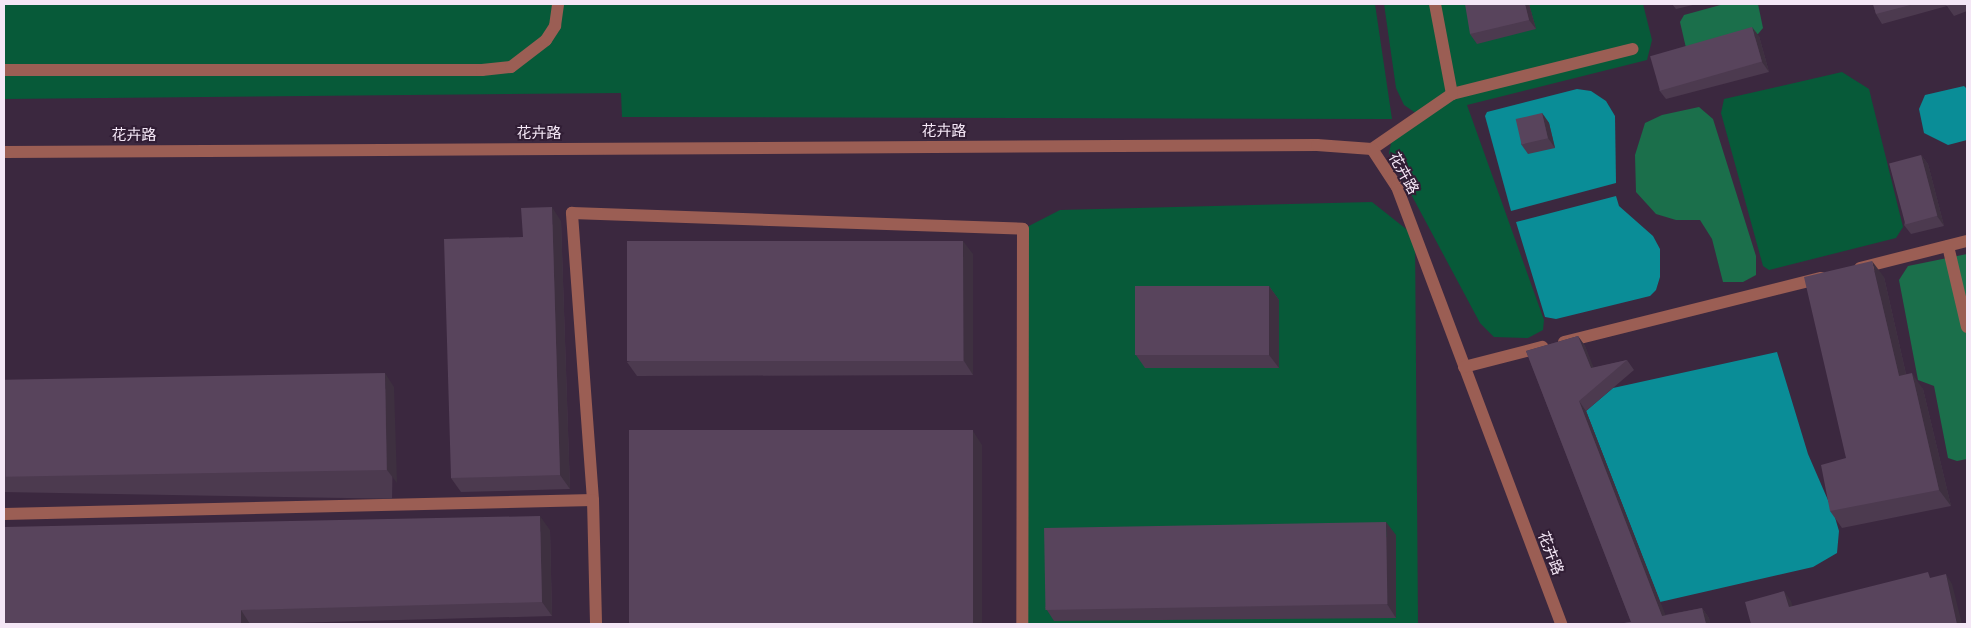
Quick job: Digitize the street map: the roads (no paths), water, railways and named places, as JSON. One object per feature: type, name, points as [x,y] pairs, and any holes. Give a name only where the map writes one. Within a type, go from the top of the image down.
[{"type":"street","points":[[4,70],[482,70],[511,67],[546,40],[555,26],[558,4]]},
{"type":"street","points":[[1435,4],[1452,94]]},
{"type":"street","points":[[1372,149],[1452,94],[1632,48]]},
{"type":"street","name":"花卉路","points":[[4,152],[1308,145],[1372,149],[1397,187],[1560,624]]},
{"type":"street","points":[[596,624],[593,500],[572,213],[1023,229],[1022,624]]},
{"type":"street","points":[[1851,270],[1967,241]]},
{"type":"street","points":[[1948,246],[1967,327]]},
{"type":"street","points":[[1464,367],[1832,275]]},
{"type":"street","points":[[4,514],[593,500]]}]
